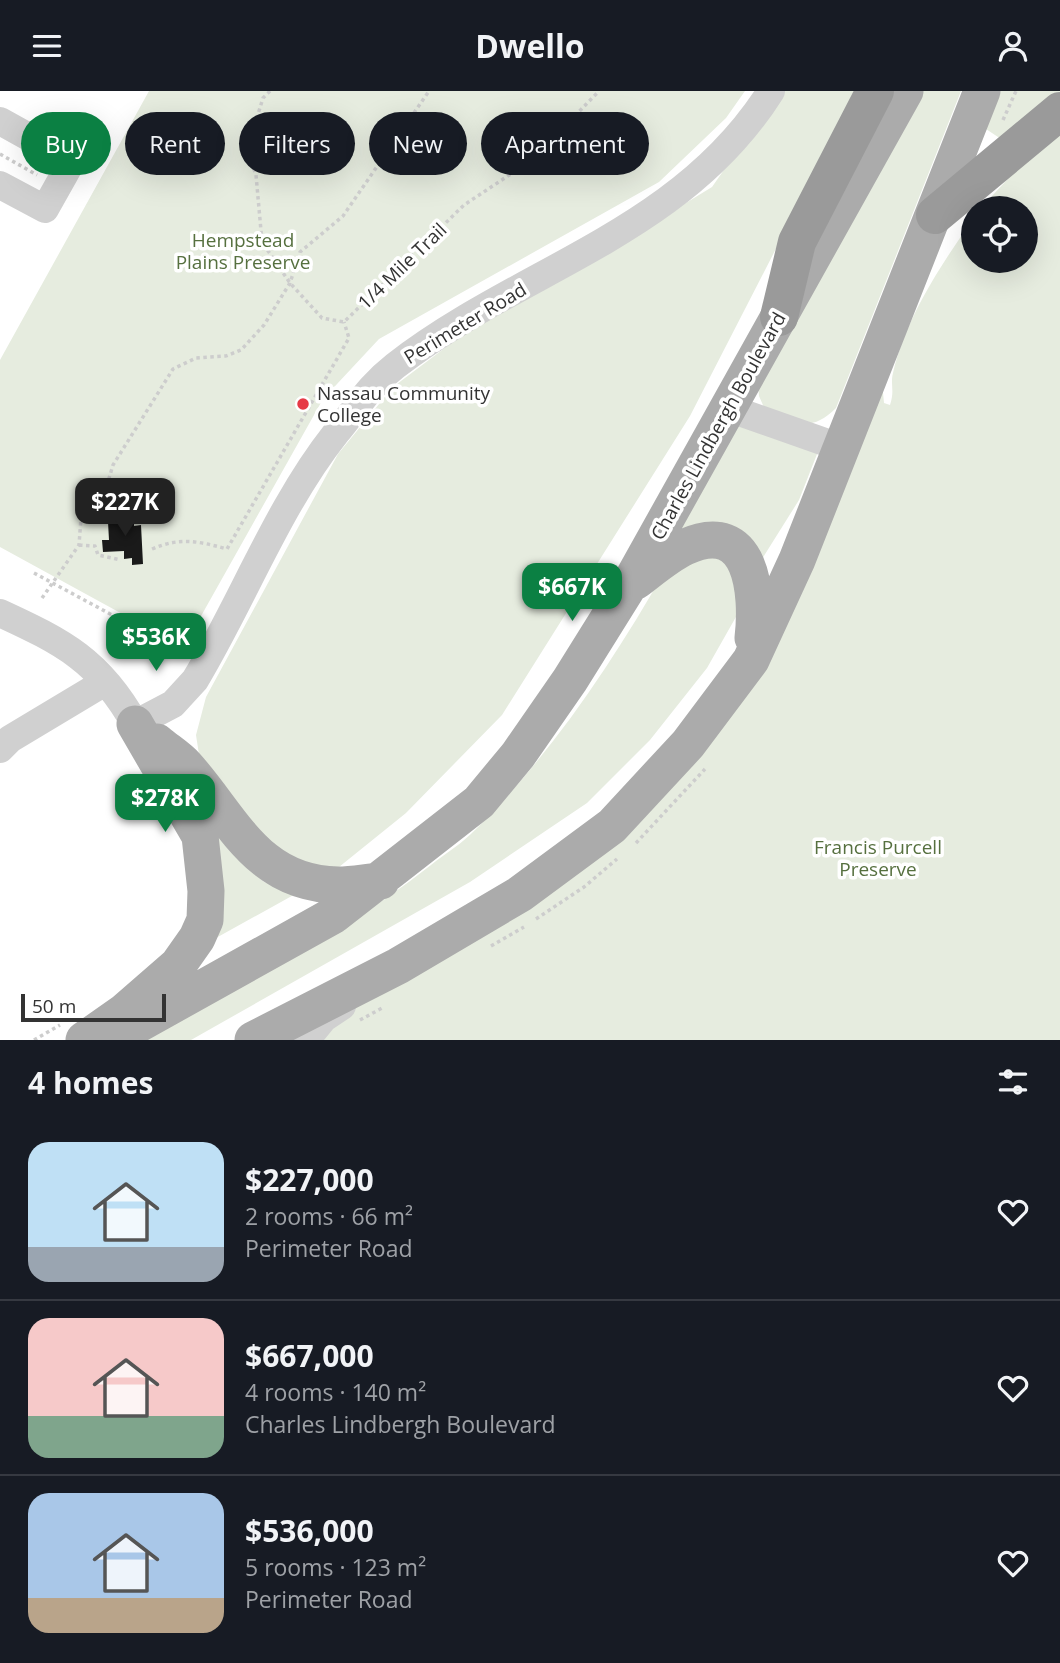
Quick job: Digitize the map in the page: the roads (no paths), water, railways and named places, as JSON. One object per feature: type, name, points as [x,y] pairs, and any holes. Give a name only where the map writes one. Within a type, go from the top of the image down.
[{"type":"highway","points":[[779,317],[797,242],[875,91]]},
{"type":"highway","points":[[935,215],[1060,111]]},
{"type":"main road","name":"Charles Lindbergh Boulevard","points":[[110,1040],[334,915],[480,803],[562,691],[628,587],[905,91]]},
{"type":"main road","points":[[253,1040],[398,965],[520,894],[612,826],[688,744],[751,660],[797,560],[839,447],[935,215],[982,91]]},
{"type":"main road","points":[[628,587],[686,547],[713,541],[729,545],[749,564],[753,579],[756,611],[751,660]]},
{"type":"main road","points":[[135,725],[186,765],[233,829],[262,859],[283,872],[326,884],[381,881]]},
{"type":"main road","points":[[73,1032],[124,1012],[178,965],[197,938],[205,920],[206,891],[200,836],[135,725]]},
{"type":"street","name":"Perimeter Road","points":[[135,725],[209,657],[304,480],[325,444],[336,434],[359,399],[395,366],[458,324],[654,212],[703,173],[732,145],[771,91]]},
{"type":"street","points":[[0,121],[72,161],[45,209],[0,185]]},
{"type":"street","points":[[728,408],[839,447]]},
{"type":"street","points":[[0,613],[60,640],[87,660],[123,703],[135,725]]},
{"type":"street","points":[[0,750],[10,739],[106,682]]},
{"type":"street","points":[[306,1040],[324,1018],[398,965]]},
{"type":"place","name":"Nassau Community College","points":[[303,404]]},
{"type":"park label","name":"Hempstead Plains Preserve","points":[[243,251]]},
{"type":"park label","name":"Francis Purcell Preserve","points":[[878,858]]}]
